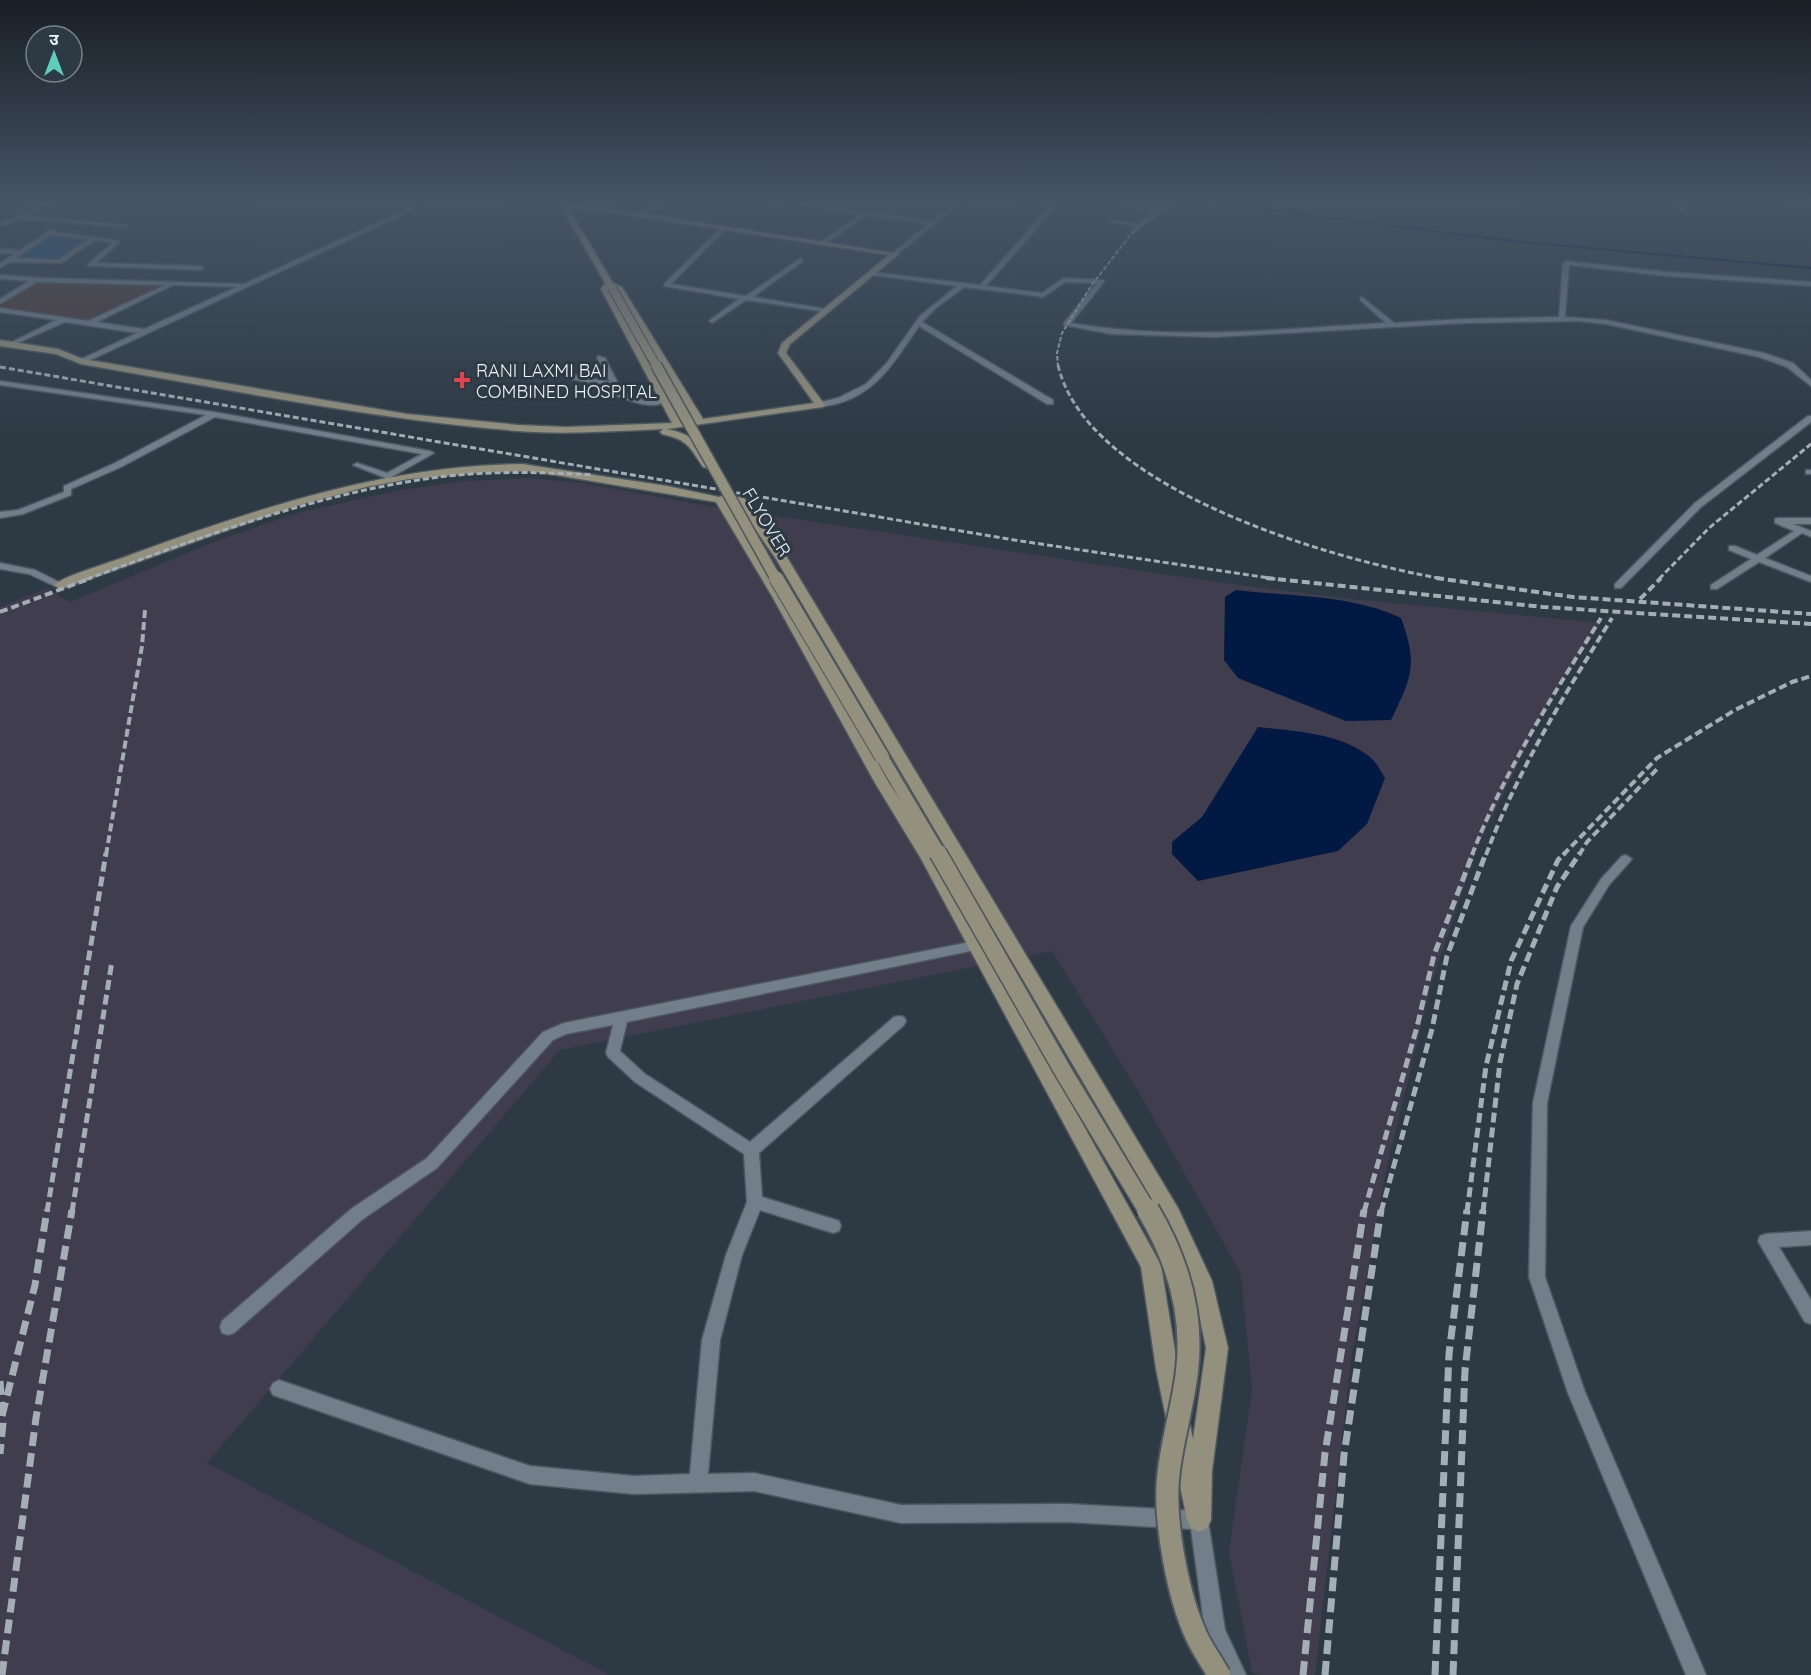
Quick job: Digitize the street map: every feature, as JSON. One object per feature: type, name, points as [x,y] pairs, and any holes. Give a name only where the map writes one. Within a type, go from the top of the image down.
[{"type":"street","points":[[0,302],[33,281]]},
{"type":"street","points":[[89,281],[245,285]]},
{"type":"street","points":[[81,361],[253,281]]},
{"type":"street","points":[[607,281],[610,286]]},
{"type":"street","points":[[670,281],[666,285],[825,311]]},
{"type":"street","points":[[712,321],[770,281]]},
{"type":"street","points":[[820,405],[782,353],[786,343],[862,281]]},
{"type":"street","points":[[940,281],[1043,295],[1062,281]]},
{"type":"street","points":[[981,288],[987,281]]},
{"type":"street","points":[[1102,281],[1066,324],[1111,333],[1215,335],[1562,318],[1606,322],[1761,356],[1790,365],[1811,384]]},
{"type":"street","points":[[1562,318],[1565,281]]},
{"type":"street","points":[[1770,281],[1811,284]]},
{"type":"street","points":[[90,323],[173,283]]},
{"type":"street","points":[[0,343],[58,352],[81,361],[407,417],[558,430],[678,426],[820,405],[852,397],[870,386],[886,372],[919,323],[932,309],[964,284]]},
{"type":"street","points":[[678,426],[605,289],[610,286],[618,287],[700,423]]},
{"type":"street","name":"FLYOVER","points":[[610,286],[736,511],[882,757],[889,781]]},
{"type":"street","points":[[1362,298],[1393,326]]},
{"type":"street","points":[[0,310],[147,332]]},
{"type":"street","points":[[11,344],[64,320]]},
{"type":"street","points":[[919,323],[1050,402]]},
{"type":"street","points":[[601,358],[620,394],[644,403],[664,401]]},
{"type":"street","points":[[574,377],[615,385]]},
{"type":"street","points":[[0,383],[214,414],[430,453],[387,476],[357,465]]},
{"type":"street","points":[[0,388],[9,384]]},
{"type":"street","points":[[0,515],[20,512],[68,493],[67,488],[118,465],[214,414]]},
{"type":"street","points":[[1618,586],[1698,505],[1811,418]]},
{"type":"street","points":[[441,420],[512,432],[652,430],[685,436],[691,440],[706,464],[713,468]]},
{"type":"street","points":[[0,566],[32,572],[60,585],[298,501],[368,483],[450,471],[497,468],[547,469],[559,474],[667,489],[720,500],[740,500],[782,559],[910,775],[932,840],[975,946],[1097,1163],[1150,1265],[1167,1369],[1199,1520],[1215,1631],[1236,1675]]},
{"type":"street","points":[[720,500],[889,781],[932,840],[1171,1214],[1202,1281],[1217,1348],[1200,1472],[1199,1520]]},
{"type":"street","points":[[1806,532],[1778,521],[1811,520]]},
{"type":"street","points":[[1714,587],[1758,558],[1806,532]]},
{"type":"street","points":[[1732,548],[1811,579]]},
{"type":"street","points":[[889,781],[910,775]]},
{"type":"street","points":[[932,840],[1064,1073],[1163,1236],[1183,1287],[1188,1317],[1188,1353],[1168,1480],[1170,1525],[1179,1582],[1196,1635],[1219,1675]]},
{"type":"street","points":[[1626,859],[1605,882],[1577,926],[1540,1103],[1537,1277],[1577,1393],[1696,1675]]},
{"type":"street","points":[[228,1326],[357,1214],[432,1163],[548,1036],[564,1029],[975,946]]},
{"type":"street","points":[[621,1018],[613,1053],[640,1078],[751,1151]]},
{"type":"street","points":[[751,1151],[899,1021]]},
{"type":"street","points":[[698,1484],[711,1340],[734,1255],[755,1202],[751,1151]]},
{"type":"street","points":[[755,1202],[833,1226]]},
{"type":"street","points":[[1811,1238],[1766,1241],[1811,1316]]},
{"type":"street","points":[[279,1389],[530,1475],[634,1485],[754,1482],[902,1514],[1068,1512],[1199,1520]]},
{"type":"shaded area","points":[[36,282],[161,285],[87,320],[0,307]]},
{"type":"shaded area","points":[[529,478],[582,483],[709,506],[1210,581],[1351,599],[1601,623],[1547,705],[1478,846],[1432,982],[1387,1166],[1351,1360],[1315,1675],[1257,1675],[1252,1672],[1229,1552],[1252,1390],[1241,1274],[1138,1091],[1052,951],[560,1050],[207,1463],[610,1675],[0,1675],[0,607],[47,588],[70,602],[218,540],[297,513],[400,490],[466,481]]},
{"type":"shaded area","points":[[1236,590],[1340,600],[1361,604],[1401,618],[1410,647],[1410,670],[1404,692],[1391,720],[1346,721],[1238,678],[1224,660],[1225,597]]},
{"type":"shaded area","points":[[1258,727],[1318,735],[1347,744],[1361,750],[1372,759],[1385,778],[1367,824],[1338,851],[1198,881],[1172,854],[1172,842],[1202,817]]},
{"type":"railway","points":[[1058,367],[1057,353],[1062,333],[1095,281]]},
{"type":"railway","points":[[1058,365],[1078,409],[1115,448],[1164,483],[1221,512],[1281,536],[1341,555],[1444,579]]},
{"type":"railway","points":[[0,367],[1014,540],[1276,579]]},
{"type":"railway","points":[[1659,579],[1709,528],[1811,444]]},
{"type":"railway","points":[[87,579],[220,531],[355,492],[465,474],[520,472],[593,475]]},
{"type":"railway","points":[[0,612],[91,578]]},
{"type":"railway","points":[[1266,578],[1543,607],[1811,624]]},
{"type":"railway","points":[[1436,578],[1573,597],[1811,614]]},
{"type":"railway","points":[[1640,599],[1661,578]]},
{"type":"railway","points":[[106,855],[142,646],[145,610]]},
{"type":"railway","points":[[1472,855],[1514,763],[1601,618]]},
{"type":"railway","points":[[1486,855],[1527,763],[1612,618]]},
{"type":"railway","points":[[1563,855],[1657,758],[1735,710],[1792,682],[1811,676]]},
{"type":"railway","points":[[1579,855],[1587,842],[1657,769]]},
{"type":"railway","points":[[47,1212],[106,853]]},
{"type":"railway","points":[[1364,1212],[1417,1027],[1434,955],[1473,853]]},
{"type":"railway","points":[[1381,1212],[1432,1029],[1447,956],[1486,853]]},
{"type":"railway","points":[[1483,1212],[1500,1062],[1517,984],[1557,887],[1580,853]]},
{"type":"railway","points":[[1467,1212],[1486,1066],[1511,961],[1558,860],[1563,855]]},
{"type":"railway","points":[[72,1212],[112,961]]},
{"type":"railway","points":[[2,1414],[35,1285],[47,1210]]},
{"type":"railway","points":[[2,1675],[36,1418],[72,1210]]},
{"type":"railway","points":[[1303,1675],[1325,1453],[1364,1210]]},
{"type":"railway","points":[[1325,1675],[1344,1455],[1381,1210]]},
{"type":"railway","points":[[1435,1675],[1449,1354],[1467,1210]]},
{"type":"railway","points":[[1453,1675],[1465,1370],[1483,1210]]},
{"type":"railway","points":[[0,1381],[2,1414]]},
{"type":"railway","points":[[0,1454],[2,1414]]},
{"type":"place","name":"RANI LAXMI BAI COMBINED HOSPITAL","points":[[462,380]]}]
